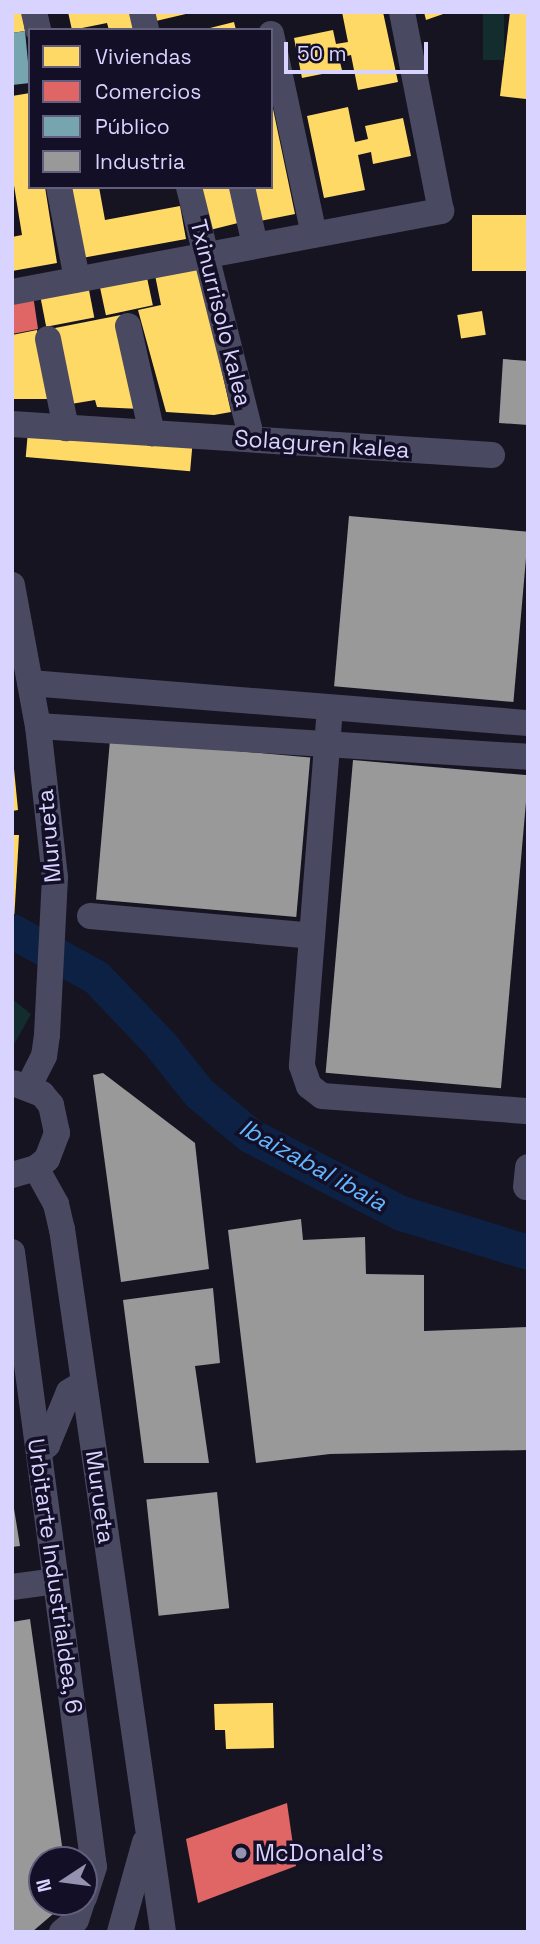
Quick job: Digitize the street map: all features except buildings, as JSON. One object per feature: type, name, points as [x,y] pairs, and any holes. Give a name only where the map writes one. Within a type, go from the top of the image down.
[{"type":"street","points":[[12,292],[440,211],[402,12]]},
{"type":"street","points":[[273,41],[314,234]]},
{"type":"street","points":[[59,189],[77,279]]},
{"type":"street","name":"Txinurrisolo kalea","points":[[190,189],[252,439]]},
{"type":"street","points":[[242,189],[255,245]]},
{"type":"street","points":[[128,326],[152,433]]},
{"type":"street","points":[[48,340],[66,428]]},
{"type":"street","name":"Solaguren kalea","points":[[12,425],[492,455]]},
{"type":"street","name":"Murueta","points":[[12,585],[38,726],[55,877],[44,1056],[21,1084],[51,1105],[56,1118],[54,1147],[24,1172],[56,1204],[62,1229],[163,1932]]},
{"type":"street","points":[[30,683],[528,723]]},
{"type":"street","points":[[330,708],[302,1066],[309,1086],[322,1096],[528,1111]]},
{"type":"street","points":[[38,726],[528,757]]},
{"type":"street","points":[[90,916],[312,936]]},
{"type":"street","name":"Urbitarte Industrialdea, 6","points":[[12,1252],[91,1846]]},
{"type":"street","points":[[39,1452],[47,1445],[69,1392],[84,1383]]},
{"type":"street","points":[[12,1587],[56,1581]]},
{"type":"street","name":"Murueta","points":[[120,1932],[148,1830]]},
{"type":"street","name":"Urbitarte Industrialdea, 6","points":[[62,1932],[77,1916]]},
{"type":"green space","points":[[483,12],[504,12],[504,60],[483,60]]},
{"type":"green space","points":[[12,999],[31,1014],[12,1048]]},
{"type":"waterway","name":"Ibaizabal ibaia","points":[[12,931],[96,977],[160,1044],[199,1093],[251,1136],[401,1213],[528,1252]]},
{"type":"place","name":"McDonald's","points":[[241,1853]]}]
